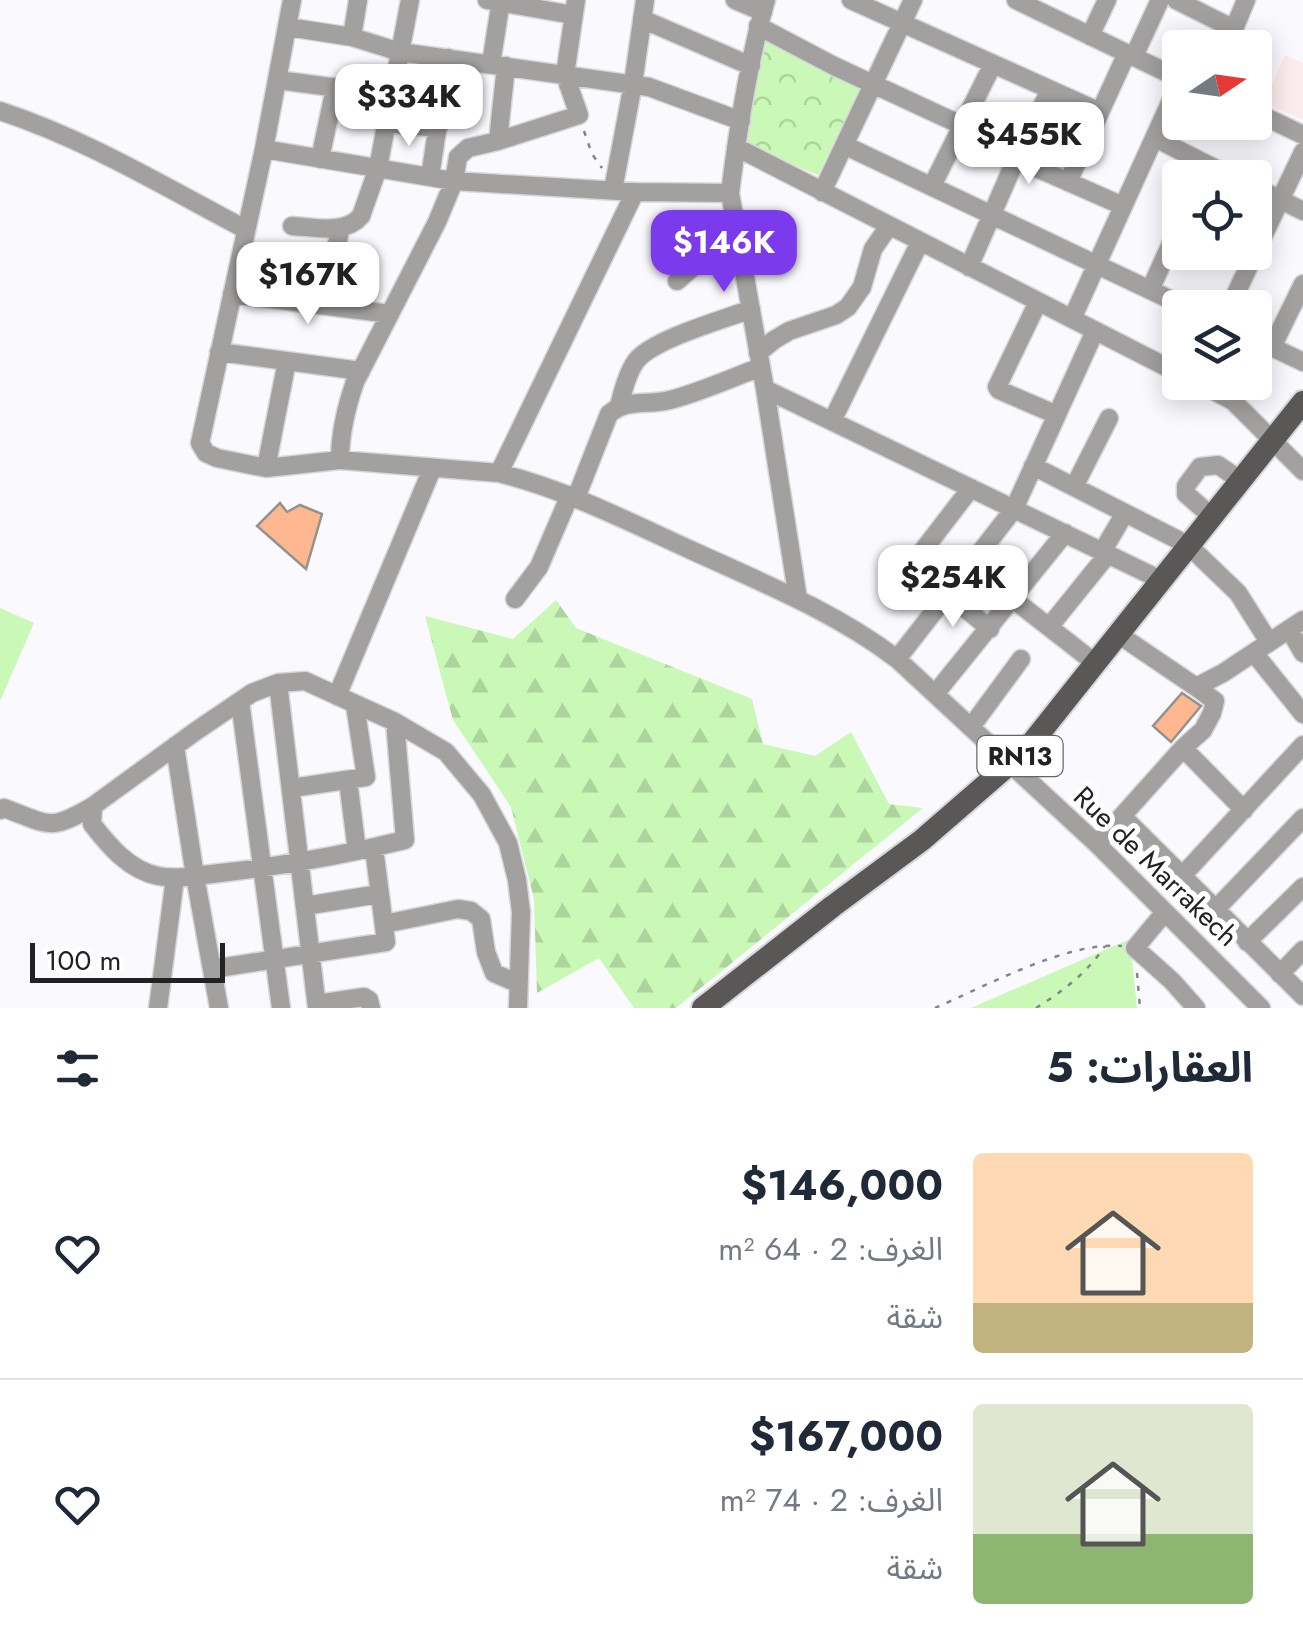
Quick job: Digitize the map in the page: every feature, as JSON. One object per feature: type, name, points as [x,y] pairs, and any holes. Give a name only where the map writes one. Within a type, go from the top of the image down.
[{"type":"main road","name":"RN13","points":[[704,1008],[922,840],[1027,749],[1303,402]]},
{"type":"street","points":[[292,0],[219,352],[361,371]]},
{"type":"street","points":[[352,37],[358,0]]},
{"type":"street","points":[[292,226],[349,227],[361,216],[378,168],[410,0]]},
{"type":"street","points":[[735,0],[762,13],[872,85],[960,126]]},
{"type":"street","points":[[851,0],[1100,112]]},
{"type":"street","points":[[822,192],[913,0]]},
{"type":"street","points":[[1016,0],[1162,71]]},
{"type":"street","points":[[1090,36],[1107,0]]},
{"type":"street","points":[[1068,182],[1100,112],[1160,0]]},
{"type":"street","points":[[1176,0],[1234,29],[1246,0]]},
{"type":"street","points":[[340,460],[348,404],[437,222],[460,154],[468,148],[498,141],[579,115],[565,75],[575,7],[496,1],[498,141]]},
{"type":"street","points":[[614,184],[643,9],[750,66]]},
{"type":"street","points":[[762,13],[730,193],[798,599]]},
{"type":"street","points":[[288,27],[352,37],[400,52],[648,86],[741,121]]},
{"type":"street","points":[[430,177],[448,58]]},
{"type":"street","points":[[932,186],[993,64]]},
{"type":"street","points":[[278,80],[391,96]]},
{"type":"street","points":[[320,159],[335,88]]},
{"type":"street","points":[[969,267],[1050,90]]},
{"type":"street","points":[[0,111],[40,124],[246,228]]},
{"type":"street","points":[[1272,120],[1303,135]]},
{"type":"street","points":[[1072,319],[1162,122]]},
{"type":"street","points":[[386,123],[438,128]]},
{"type":"street","points":[[1155,138],[1188,160]]},
{"type":"street","points":[[844,146],[1162,296]]},
{"type":"street","points":[[736,147],[1162,365]]},
{"type":"street","points":[[264,149],[454,180],[614,184],[635,192],[730,193]]},
{"type":"street","points":[[1237,290],[1303,152]]},
{"type":"street","points":[[1016,159],[1123,206]]},
{"type":"street","points":[[499,473],[635,192]]},
{"type":"street","points":[[1272,195],[1303,210]]},
{"type":"street","points":[[515,600],[539,567],[609,414],[619,406],[635,402],[669,400],[760,360],[774,340],[848,307],[862,288],[872,250],[889,226]]},
{"type":"street","points":[[321,305],[341,228]]},
{"type":"street","points":[[677,280],[736,229]]},
{"type":"street","points":[[832,421],[920,242]]},
{"type":"street","points":[[1150,290],[1162,264]]},
{"type":"street","points":[[1272,330],[1303,284]]},
{"type":"street","points":[[232,294],[390,314]]},
{"type":"street","points":[[1038,302],[996,387],[1056,415]]},
{"type":"street","points":[[619,406],[637,359],[654,346],[751,309]]},
{"type":"street","points":[[897,659],[1014,509],[1095,331]]},
{"type":"street","points":[[1272,347],[1303,362]]},
{"type":"street","name":"Rue de Marrakech","points":[[219,352],[200,443],[206,453],[216,458],[266,468],[340,460],[499,473],[537,482],[798,599],[869,638],[897,659],[1097,844],[1261,1008]]},
{"type":"street","points":[[266,468],[287,362]]},
{"type":"street","points":[[764,388],[1161,580]]},
{"type":"street","points":[[1231,400],[1303,471]]},
{"type":"street","points":[[1074,487],[1109,418]]},
{"type":"street","points":[[1211,516],[1186,494],[1186,486],[1200,467],[1218,465],[1240,480]]},
{"type":"street","points":[[1033,466],[1188,545],[1238,593],[1261,648],[1303,714]]},
{"type":"street","points":[[338,696],[432,469]]},
{"type":"street","points":[[921,553],[970,488]]},
{"type":"street","points":[[1048,626],[1105,553],[1126,513]]},
{"type":"street","points":[[935,694],[1064,534]]},
{"type":"street","points":[[948,594],[990,629]]},
{"type":"street","points":[[1014,598],[1095,663]]},
{"type":"street","points":[[1196,687],[1296,624],[1303,653]]},
{"type":"street","points":[[1097,844],[1203,730],[1214,704],[1213,698],[1118,634]]},
{"type":"street","points":[[970,727],[1021,659]]},
{"type":"street","points":[[0,810],[55,825],[68,820],[252,693],[278,683],[305,681],[394,722],[446,752],[482,795],[508,844],[517,880],[522,947],[518,1008]]},
{"type":"street","points":[[278,683],[317,1006],[364,997],[371,1008]]},
{"type":"street","points":[[240,701],[281,1008]]},
{"type":"street","points":[[292,788],[362,778],[366,773],[355,705]]},
{"type":"street","points":[[93,806],[92,824],[107,843],[133,866],[156,876],[185,877],[262,868],[405,840],[394,722]]},
{"type":"street","points":[[175,746],[185,877],[212,969],[218,1008]]},
{"type":"street","points":[[1182,876],[1303,746]]},
{"type":"street","points":[[1183,748],[1244,810]]},
{"type":"street","points":[[212,969],[386,942],[379,894],[348,780]]},
{"type":"street","points":[[1123,817],[1303,996]]},
{"type":"street","points":[[1215,910],[1303,818]]},
{"type":"street","points":[[158,1008],[185,877]]},
{"type":"street","points":[[1247,942],[1303,887]]},
{"type":"street","points":[[305,906],[379,894]]},
{"type":"street","points":[[384,924],[471,910],[482,919],[486,952],[494,973],[517,983]]},
{"type":"street","points":[[1166,912],[1134,948],[1196,1008]]},
{"type":"street","points":[[1280,974],[1303,950]]},
{"type":"path","points":[[579,115],[592,154],[614,184]]},
{"type":"path","points":[[1036,1008],[1070,983],[1105,946]]},
{"type":"path","points":[[935,1008],[1057,956],[1105,946],[1134,948],[1140,1008]]},
{"type":"shaded area","points":[[1285,55],[1303,63],[1303,120],[1272,106],[1272,85]]},
{"type":"green space","points":[[766,41],[861,88],[818,175],[744,145]]},
{"type":"green space","points":[[556,600],[576,628],[752,699],[763,744],[815,756],[851,732],[889,804],[923,808],[676,1008],[634,1008],[599,958],[537,993],[534,899],[511,807],[453,720],[425,616],[513,639]]},
{"type":"green space","points":[[0,608],[34,623],[0,701]]},
{"type":"green space","points":[[1130,939],[1137,1008],[971,1008]]},
{"type":"building","points":[[280,503],[287,512],[300,505],[322,514],[306,569],[257,526]]},
{"type":"building","points":[[1182,693],[1201,706],[1171,742],[1153,726]]}]
